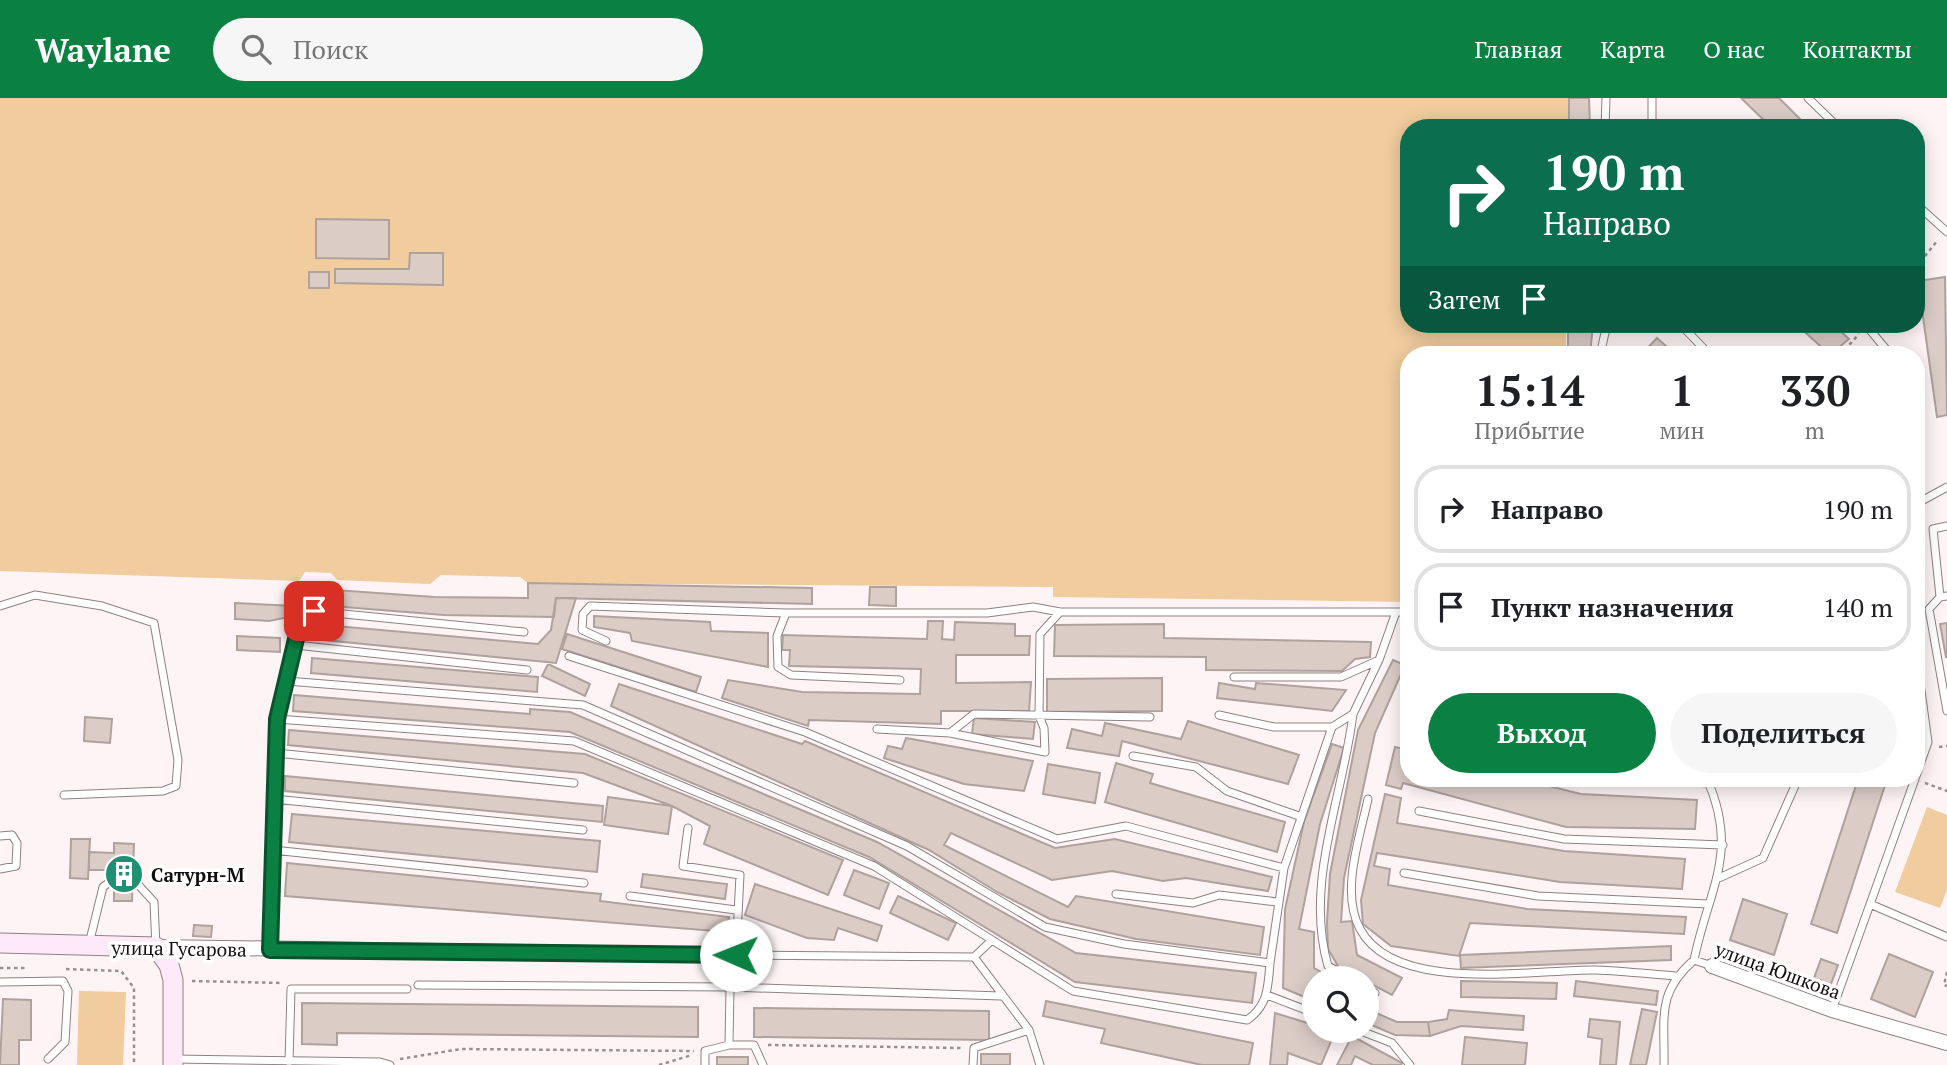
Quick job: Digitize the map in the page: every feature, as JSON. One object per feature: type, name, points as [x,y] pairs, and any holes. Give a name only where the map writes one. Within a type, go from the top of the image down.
[{"type":"street","name":"улица Гусарова","points":[[0,943],[270,950],[736,955]]},
{"type":"street","points":[[156,947],[169,965],[173,979],[173,1062]]},
{"type":"street","name":"улица Юшкова","points":[[1712,966],[1832,1010],[1947,1042]]},
{"type":"lane","points":[[1605,119],[1606,98]]},
{"type":"lane","points":[[1652,98],[1652,119]]},
{"type":"lane","points":[[1808,98],[1830,119]]},
{"type":"lane","points":[[1925,212],[1946,232]]},
{"type":"lane","points":[[1689,333],[1701,346]]},
{"type":"lane","points":[[1925,499],[1947,486]]},
{"type":"lane","points":[[1947,526],[1933,529],[1944,597],[1929,609],[1947,711]]},
{"type":"lane","points":[[0,606],[35,595],[102,606],[154,623],[178,760],[176,786],[163,790],[64,794]]},
{"type":"lane","points":[[606,641],[582,630],[583,614],[590,606],[786,613],[987,612],[1033,607],[1060,612],[1400,612]]},
{"type":"lane","points":[[270,950],[277,719],[300,622],[314,611],[524,632]]},
{"type":"lane","points":[[877,729],[950,733],[1045,752],[1044,728],[1039,716],[1040,634],[1060,612]]},
{"type":"lane","points":[[1328,966],[1321,942],[1321,900],[1332,818],[1349,745],[1353,714],[1379,660],[1396,612]]},
{"type":"lane","points":[[786,613],[777,636],[778,667],[791,675],[900,680]]},
{"type":"lane","points":[[296,645],[527,670]]},
{"type":"lane","points":[[569,656],[805,732],[1057,839],[1126,825],[1284,868]]},
{"type":"lane","points":[[1234,677],[1341,677],[1379,660]]},
{"type":"lane","points":[[287,681],[583,705],[907,846],[1045,927],[1124,944],[1270,963]]},
{"type":"lane","points":[[950,733],[974,714],[1150,717]]},
{"type":"lane","points":[[1219,715],[1274,727],[1332,727],[1353,714]]},
{"type":"lane","points":[[277,719],[574,741],[874,866],[1073,991],[1247,1020],[1259,1012],[1267,995],[1277,902],[1284,868],[1299,816],[1332,727]]},
{"type":"lane","points":[[1925,720],[1928,742],[1925,751]]},
{"type":"lane","points":[[276,753],[574,782]]},
{"type":"lane","points":[[1133,756],[1196,766],[1227,791],[1299,816]]},
{"type":"lane","name":"улица Юшкова","points":[[1710,787],[1719,815],[1723,845],[1719,878],[1694,960],[1712,966]]},
{"type":"lane","points":[[1719,878],[1763,858],[1794,787]]},
{"type":"lane","points":[[1832,1010],[1913,787]]},
{"type":"lane","points":[[274,799],[583,830]]},
{"type":"lane","points":[[1368,799],[1357,852],[1352,901],[1360,929],[1376,948],[1399,960],[1451,975],[1595,970],[1675,976]]},
{"type":"lane","points":[[1419,811],[1564,839],[1723,845]]},
{"type":"lane","points":[[688,828],[683,866],[740,876],[736,910],[736,955],[730,987],[729,1045]]},
{"type":"lane","points":[[0,835],[12,835],[17,843],[16,866],[0,869]]},
{"type":"lane","points":[[273,850],[584,883]]},
{"type":"lane","points":[[1404,873],[1538,896],[1709,904]]},
{"type":"lane","points":[[88,946],[103,887],[114,879]]},
{"type":"lane","points":[[133,879],[154,902],[156,947]]},
{"type":"lane","points":[[1115,894],[1193,904],[1219,895],[1277,902]]},
{"type":"lane","points":[[630,896],[736,910]]},
{"type":"lane","points":[[1870,904],[1947,937]]},
{"type":"lane","points":[[736,955],[974,957],[992,940]]},
{"type":"lane","points":[[974,957],[1029,1030],[1040,1065]]},
{"type":"lane","points":[[1664,1065],[1666,995],[1675,976],[1694,960]]},
{"type":"lane","points":[[0,982],[63,981],[68,991],[65,1042],[48,1059]]},
{"type":"lane","points":[[418,985],[730,987],[1001,996]]},
{"type":"lane","points":[[289,1062],[291,989],[407,989]]},
{"type":"lane","points":[[1267,995],[1302,1008]]},
{"type":"lane","points":[[973,1065],[974,1048],[1029,1030]]},
{"type":"lane","points":[[1379,1038],[1392,1043],[1410,1065]]},
{"type":"lane","points":[[705,1065],[705,1051],[729,1045],[754,1045],[763,1065]]},
{"type":"lane","points":[[173,1062],[380,1062],[390,1065]]},
{"type":"path","points":[[1925,256],[1946,232]]},
{"type":"path","points":[[1925,782],[1947,791]]},
{"type":"path","points":[[0,968],[40,969]]},
{"type":"path","points":[[54,969],[121,971],[134,988],[134,1065]]},
{"type":"path","points":[[1947,972],[1944,985],[1947,986]]},
{"type":"path","points":[[192,982],[285,983],[291,989]]},
{"type":"path","points":[[754,1045],[974,1048]]},
{"type":"path","points":[[380,1062],[461,1049],[705,1051]]},
{"type":"path","points":[[659,1065],[705,1051]]},
{"type":"shaded area","points":[[0,98],[1568,98],[1568,119],[1400,119],[1400,333],[1566,333],[1566,346],[1400,346],[1400,602],[1053,597],[1053,587],[528,583],[520,577],[441,575],[430,584],[337,580],[331,573],[305,572],[299,581],[0,571]]},
{"type":"shaded area","points":[[1927,807],[1947,815],[1947,890],[1940,908],[1895,892]]},
{"type":"shaded area","points":[[79,991],[126,992],[123,1065],[77,1065]]},
{"type":"building","points":[[1569,98],[1589,98],[1590,119],[1569,119]]},
{"type":"building","points":[[1741,98],[1779,98],[1800,119],[1763,119]]},
{"type":"building","points":[[316,219],[389,220],[389,259],[316,258]]},
{"type":"building","points":[[410,253],[443,253],[443,285],[335,283],[335,269],[409,269]]},
{"type":"building","points":[[309,272],[329,272],[329,288],[309,288]]},
{"type":"building","points":[[1945,277],[1947,415],[1937,417],[1925,331],[1925,280]]},
{"type":"building","points":[[1568,333],[1592,333],[1591,346],[1568,346]]},
{"type":"building","points":[[1806,333],[1843,333],[1849,339],[1841,346],[1820,346]]},
{"type":"building","points":[[1657,338],[1666,346],[1649,346]]},
{"type":"building","points":[[528,583],[812,588],[812,604],[556,598],[554,617],[444,615],[306,604],[307,588],[434,597],[528,598]]},
{"type":"building","points":[[870,587],[896,587],[896,606],[869,605]]},
{"type":"building","points":[[556,598],[576,598],[556,663],[324,640],[325,625],[538,644],[551,630]]},
{"type":"building","points":[[235,603],[295,606],[294,616],[269,621],[235,619]]},
{"type":"building","points":[[594,616],[710,622],[711,631],[768,633],[768,667],[632,641],[630,633],[594,627]]},
{"type":"building","points":[[928,621],[943,621],[942,639],[954,640],[955,622],[1015,624],[1015,636],[1030,636],[1029,655],[956,655],[956,683],[1031,682],[1029,711],[941,711],[941,724],[809,720],[808,726],[722,698],[728,680],[802,692],[920,694],[921,669],[789,666],[790,650],[782,650],[783,635],[927,639]]},
{"type":"building","points":[[1947,623],[1947,657],[1946,657],[1940,624]]},
{"type":"building","points":[[1164,624],[1164,638],[1371,642],[1370,657],[1355,659],[1342,671],[1206,670],[1206,657],[1054,656],[1055,625]]},
{"type":"building","points":[[567,634],[701,677],[696,692],[562,649]]},
{"type":"building","points":[[237,636],[280,638],[280,652],[237,650]]},
{"type":"building","points":[[312,658],[538,677],[537,692],[311,673]]},
{"type":"building","points":[[1393,660],[1400,663],[1400,676],[1375,733],[1344,878],[1341,922],[1352,921],[1357,955],[1379,966],[1338,966],[1328,949],[1330,874],[1358,730]]},
{"type":"building","points":[[548,664],[590,684],[585,696],[542,676]]},
{"type":"building","points":[[1162,678],[1162,711],[1047,712],[1047,679]]},
{"type":"building","points":[[1219,683],[1255,689],[1256,683],[1346,690],[1332,711],[1217,698]]},
{"type":"building","points":[[619,684],[802,744],[805,741],[1055,848],[1115,839],[1272,877],[1268,891],[1186,878],[1163,881],[1112,871],[1052,880],[951,833],[944,845],[1068,907],[1076,896],[1264,927],[1260,955],[1136,939],[1050,919],[997,892],[929,850],[611,706]]},
{"type":"building","points":[[294,695],[530,714],[530,709],[570,712],[877,842],[1076,953],[1256,973],[1252,1003],[1075,982],[869,857],[570,732],[293,711]]},
{"type":"building","points":[[85,717],[112,719],[110,743],[84,741]]},
{"type":"building","points":[[974,718],[1035,722],[1033,739],[972,734]]},
{"type":"building","points":[[1188,721],[1299,755],[1288,784],[1122,741],[1119,756],[1067,748],[1072,729],[1102,736],[1105,723],[1181,739]]},
{"type":"building","points":[[289,730],[585,754],[843,860],[828,895],[704,844],[710,826],[672,806],[583,773],[288,745]]},
{"type":"building","points":[[906,738],[1033,761],[1024,791],[964,784],[884,758],[888,746],[902,749]]},
{"type":"building","points":[[1332,744],[1344,748],[1320,824],[1299,929],[1314,932],[1314,966],[1302,966],[1302,996],[1283,988],[1285,909],[1304,822]]},
{"type":"building","points":[[1395,747],[1400,748],[1401,789],[1386,785]]},
{"type":"building","points":[[1116,763],[1153,774],[1150,783],[1285,822],[1277,852],[1105,802]]},
{"type":"building","points":[[1048,764],[1100,773],[1095,803],[1043,794]]},
{"type":"building","points":[[285,776],[603,806],[602,822],[285,791]]},
{"type":"building","points":[[1418,787],[1553,787],[1581,794],[1697,800],[1695,829],[1566,827]]},
{"type":"building","points":[[1855,787],[1884,787],[1837,933],[1811,924]]},
{"type":"building","points":[[1385,794],[1401,798],[1397,823],[1564,851],[1685,859],[1682,889],[1560,882],[1377,853],[1374,866],[1390,869],[1388,885],[1527,909],[1686,917],[1684,934],[1470,923],[1459,956],[1391,946],[1363,924],[1361,900]]},
{"type":"building","points":[[608,797],[672,806],[668,834],[604,825]]},
{"type":"building","points":[[292,814],[600,841],[597,872],[289,842]]},
{"type":"building","points":[[71,839],[90,839],[88,879],[70,878]]},
{"type":"building","name":"Сатурн-М","points":[[114,843],[134,844],[132,901],[114,901],[114,870],[89,870],[89,852],[114,853]]},
{"type":"building","points":[[287,863],[601,894],[600,901],[729,917],[727,932],[285,896]]},
{"type":"building","points":[[854,870],[889,883],[879,909],[844,895]]},
{"type":"building","points":[[643,874],[727,884],[725,899],[641,887]]},
{"type":"building","points":[[755,884],[882,926],[877,941],[838,928],[834,940],[807,938],[745,915]]},
{"type":"building","points":[[898,896],[956,923],[948,940],[890,913]]},
{"type":"building","points":[[1743,899],[1787,914],[1774,955],[1730,940]]},
{"type":"building","points":[[194,925],[212,926],[211,937],[193,936]]},
{"type":"building","points":[[1671,946],[1671,960],[1461,968],[1460,955]]},
{"type":"building","points":[[1889,954],[1933,972],[1915,1017],[1871,999]]},
{"type":"building","points":[[1821,959],[1838,965],[1831,984],[1814,978]]},
{"type":"building","points":[[1379,966],[1402,978],[1392,995],[1379,988]]},
{"type":"building","points":[[1461,981],[1557,983],[1556,999],[1461,997]]},
{"type":"building","points":[[1576,981],[1658,991],[1656,1005],[1574,996]]},
{"type":"building","points":[[3,999],[31,1000],[31,1040],[19,1040],[19,1065],[0,1065]]},
{"type":"building","points":[[1046,1001],[1253,1043],[1249,1065],[1202,1065],[1101,1043],[1105,1029],[1043,1016]]},
{"type":"building","points":[[302,1003],[698,1007],[698,1037],[337,1033],[337,1045],[302,1044]]},
{"type":"building","points":[[754,1008],[989,1011],[989,1040],[754,1037]]},
{"type":"building","points":[[1642,1009],[1657,1012],[1646,1065],[1630,1065]]},
{"type":"building","points":[[1449,1010],[1524,1016],[1523,1030],[1461,1026],[1430,1036],[1428,1022],[1447,1019]]},
{"type":"building","points":[[1275,1013],[1302,1021],[1302,1043],[1330,1043],[1321,1065],[1288,1053],[1287,1065],[1270,1065]]},
{"type":"building","points":[[1379,1014],[1397,1022],[1428,1022],[1430,1036],[1395,1035],[1379,1028]]},
{"type":"building","points":[[1590,1019],[1620,1022],[1616,1065],[1600,1065],[1602,1039],[1588,1037]]},
{"type":"building","points":[[1465,1037],[1527,1043],[1525,1065],[1462,1065]]},
{"type":"building","points":[[1348,1043],[1365,1043],[1402,1063],[1373,1065],[1355,1056],[1351,1065],[1337,1065]]},
{"type":"building","points":[[981,1054],[1010,1054],[1010,1065],[981,1065]]},
{"type":"building","points":[[717,1057],[748,1057],[748,1065],[717,1065]]},
{"type":"place","name":"Сатурн-М","points":[[124,874]]},
{"type":"route","points":[[314,611],[300,622],[277,719],[270,950],[736,955]]}]
